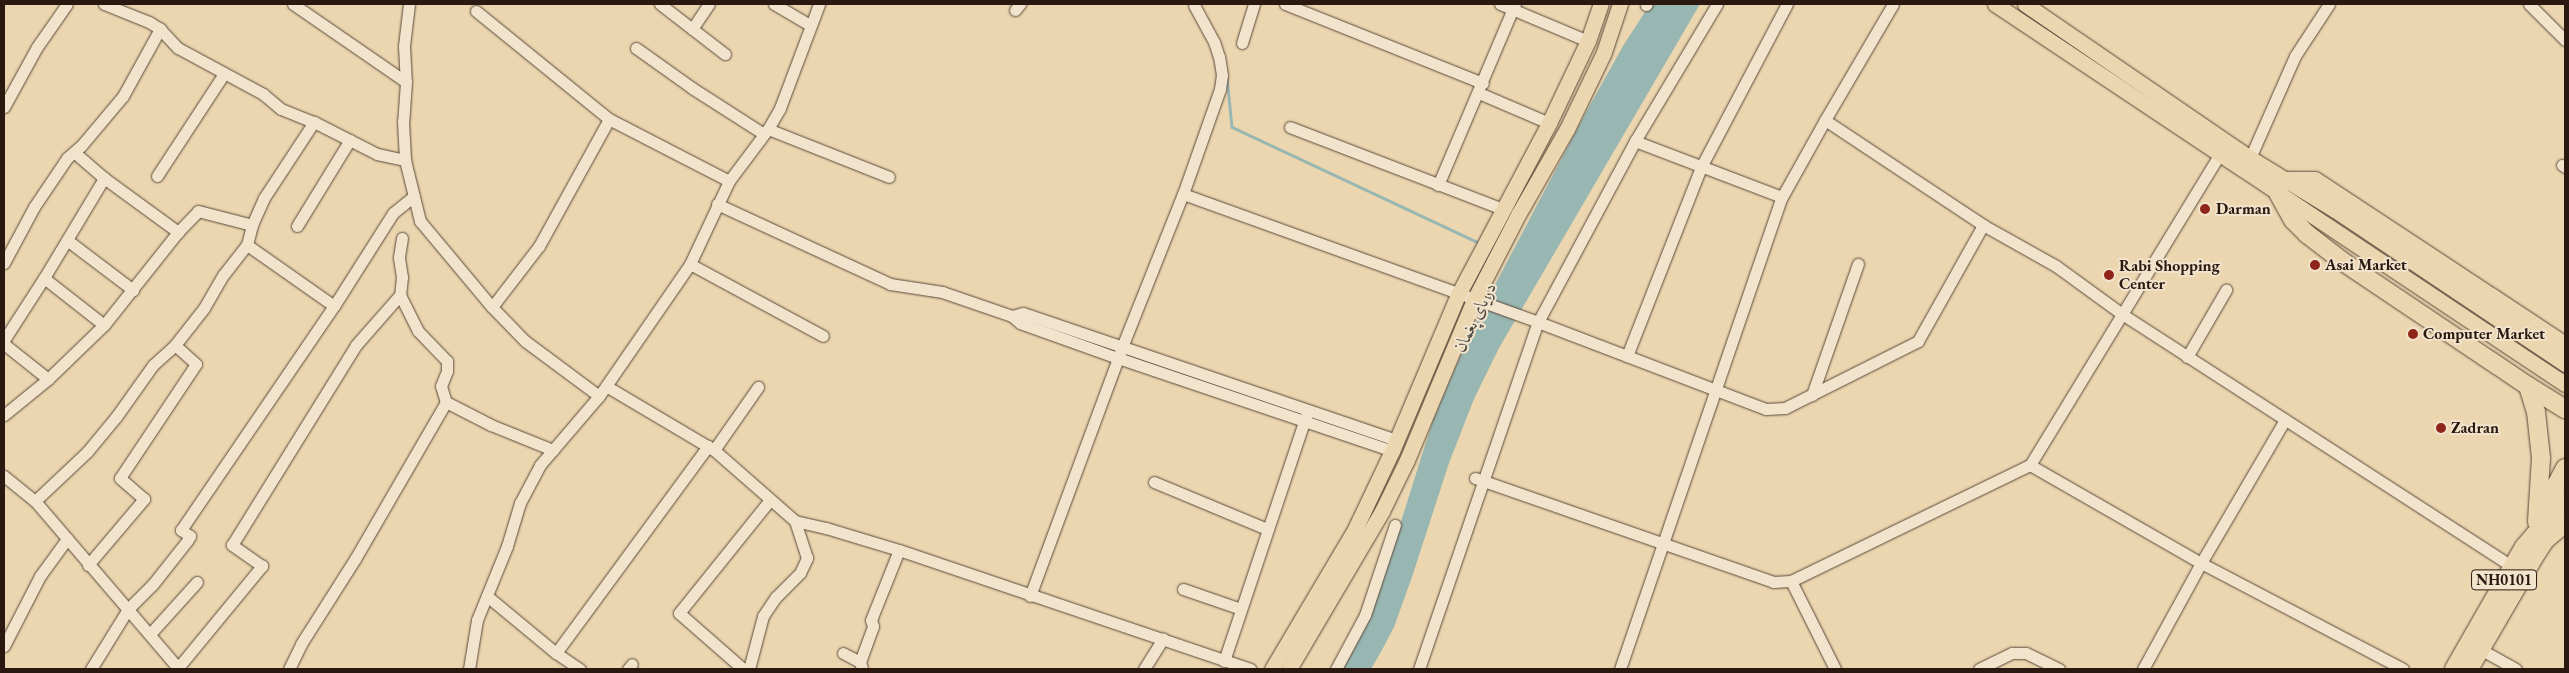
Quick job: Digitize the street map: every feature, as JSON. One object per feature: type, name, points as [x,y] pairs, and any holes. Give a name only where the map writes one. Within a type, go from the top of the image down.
[{"type":"highway","points":[[2565,346],[2315,181],[2282,187],[2293,220],[2342,261],[2565,409]]},
{"type":"highway","points":[[2528,386],[2536,412],[2541,458],[2536,528]]},
{"type":"highway","name":"NH0101","points":[[2454,669],[2512,566],[2536,528],[2565,468]]},
{"type":"highway","name":"NH0101","points":[[2536,528],[2565,499]]},
{"type":"highway","name":"NH0101","points":[[2469,669],[2536,554],[2552,534],[2565,523]]},
{"type":"main road","points":[[1272,669],[1354,529],[1395,445],[1458,295],[1549,123],[1588,41],[1601,4]]},
{"type":"main road","points":[[1289,669],[1382,511],[1407,460],[1474,300],[1519,213],[1567,129],[1604,52],[1620,4]]},
{"type":"main road","points":[[1995,4],[2219,155],[2282,187],[2336,210],[2565,364]]},
{"type":"main road","points":[[2027,4],[2250,158],[2324,222],[2565,384]]},
{"type":"main road","points":[[2094,71],[2105,59]]},
{"type":"street","points":[[4,107],[37,48],[67,4]]},
{"type":"street","points":[[104,4],[160,29],[178,48],[224,75],[263,94],[281,109],[314,122],[377,154],[405,160]]},
{"type":"street","points":[[293,4],[406,82]]},
{"type":"street","points":[[409,4],[404,46],[406,82],[403,121],[405,160],[420,221],[492,307],[525,341],[598,396]]},
{"type":"street","points":[[660,4],[725,54]]},
{"type":"street","points":[[692,29],[709,4]]},
{"type":"street","points":[[774,4],[810,25]]},
{"type":"street","points":[[469,669],[477,620],[520,503],[540,465],[606,386],[690,264],[729,181],[766,131],[780,108],[819,4]]},
{"type":"street","points":[[1242,42],[1254,4]]},
{"type":"street","points":[[1286,4],[1481,88],[1549,123]]},
{"type":"street","points":[[1500,4],[1514,7],[1588,41]]},
{"type":"street","points":[[1420,669],[1480,480],[1538,322],[1635,141],[1717,4]]},
{"type":"street","points":[[1627,356],[1701,167],[1787,4]]},
{"type":"street","points":[[1620,669],[1717,392],[1782,197],[1893,4]]},
{"type":"street","points":[[2250,158],[2295,56],[2329,4]]},
{"type":"street","points":[[2530,4],[2565,40]]},
{"type":"street","points":[[1030,596],[1120,353],[1183,194],[1220,89],[1222,74],[1214,42],[1194,5]]},
{"type":"street","points":[[1438,185],[1514,7]]},
{"type":"street","points":[[476,12],[609,118],[729,181]]},
{"type":"street","points":[[4,263],[34,208],[74,152],[123,96],[160,29]]},
{"type":"street","points":[[636,48],[692,88],[766,131],[889,177]]},
{"type":"street","points":[[157,176],[224,75]]},
{"type":"street","points":[[492,307],[539,246],[609,118]]},
{"type":"street","points":[[1825,120],[1983,225],[2056,266],[2122,314],[2187,357],[2512,566]]},
{"type":"street","points":[[35,501],[87,452],[116,417],[153,365],[175,346],[204,308],[224,274],[246,246],[252,225],[264,198],[314,122]]},
{"type":"street","points":[[1290,127],[1502,209]]},
{"type":"street","points":[[297,226],[350,140]]},
{"type":"street","points":[[1635,141],[1782,197]]},
{"type":"street","points":[[74,152],[104,178],[178,232]]},
{"type":"street","points":[[1480,480],[1774,582],[1791,581],[2030,465],[2219,155]]},
{"type":"street","points":[[48,379],[4,342],[104,178]]},
{"type":"street","points":[[1183,194],[1458,295],[1538,322],[1717,392],[1766,409],[1785,408],[1918,341],[1983,225]]},
{"type":"street","points":[[91,669],[128,609],[153,584],[187,541],[190,536],[181,530],[334,306],[392,213],[414,196]]},
{"type":"street","points":[[717,204],[890,284],[942,292],[1012,316],[1020,323],[1308,410],[1395,445]]},
{"type":"street","points":[[4,415],[48,379],[104,325],[178,232],[198,211],[252,225]]},
{"type":"street","points":[[402,238],[399,258],[402,277],[400,295],[418,332],[447,361],[447,372],[441,386],[446,402],[492,425],[554,450]]},
{"type":"street","points":[[67,240],[133,290]]},
{"type":"street","points":[[246,246],[334,306]]},
{"type":"street","points":[[690,264],[823,336]]},
{"type":"street","points":[[1812,395],[1858,264]]},
{"type":"street","points":[[44,278],[104,325]]},
{"type":"street","points":[[2187,357],[2226,290]]},
{"type":"street","points":[[6,482],[35,501],[178,669],[262,566],[232,545],[356,345],[400,295]]},
{"type":"street","points":[[88,565],[144,499],[120,478],[196,364],[175,346]]},
{"type":"street","points":[[1120,353],[1304,422],[1395,445]]},
{"type":"street","points":[[606,386],[711,448],[795,521],[826,528],[898,550],[1250,669]]},
{"type":"street","points":[[556,653],[758,387]]},
{"type":"street","points":[[289,669],[446,402]]},
{"type":"street","points":[[1224,661],[1308,410]]},
{"type":"street","points":[[2143,669],[2201,563],[2284,420]]},
{"type":"street","points":[[2030,465],[2201,563],[2404,669]]},
{"type":"street","points":[[1154,482],[1267,529]]},
{"type":"street","points":[[743,669],[679,613],[770,500]]},
{"type":"street","points":[[749,669],[763,616],[776,597],[800,573],[807,558],[795,521]]},
{"type":"street","points":[[1336,669],[1365,615],[1396,525]]},
{"type":"street","points":[[4,646],[40,576],[67,539]]},
{"type":"street","points":[[843,653],[861,666],[873,626],[871,620],[898,550]]},
{"type":"street","points":[[1791,581],[1835,669]]},
{"type":"street","points":[[150,634],[197,582]]},
{"type":"street","points":[[1184,589],[1241,609]]},
{"type":"street","points":[[487,596],[556,653],[580,669]]},
{"type":"street","points":[[1144,669],[1163,639]]},
{"type":"street","points":[[2480,649],[2516,669]]},
{"type":"street","points":[[1978,669],[2012,653],[2026,653],[2059,669]]},
{"type":"water","points":[[1650,4],[1700,4],[1499,348],[1474,399],[1449,463],[1412,577],[1394,627],[1382,650],[1371,669],[1339,669],[1375,604],[1433,420],[1459,359],[1488,298],[1585,114],[1623,46]]},
{"type":"waterway","points":[[1227,77],[1232,127],[1478,242]]},
{"type":"place","name":"Darman","points":[[2205,209]]},
{"type":"place","name":"Asai Market","points":[[2315,265]]},
{"type":"place","name":"Rabi Shopping Center","points":[[2109,275]]},
{"type":"place","name":"Computer Market","points":[[2413,334]]},
{"type":"place","name":"Zadran","points":[[2441,428]]},
{"type":"water label","name":"دریای پغمان","points":[[1475,317]]}]
